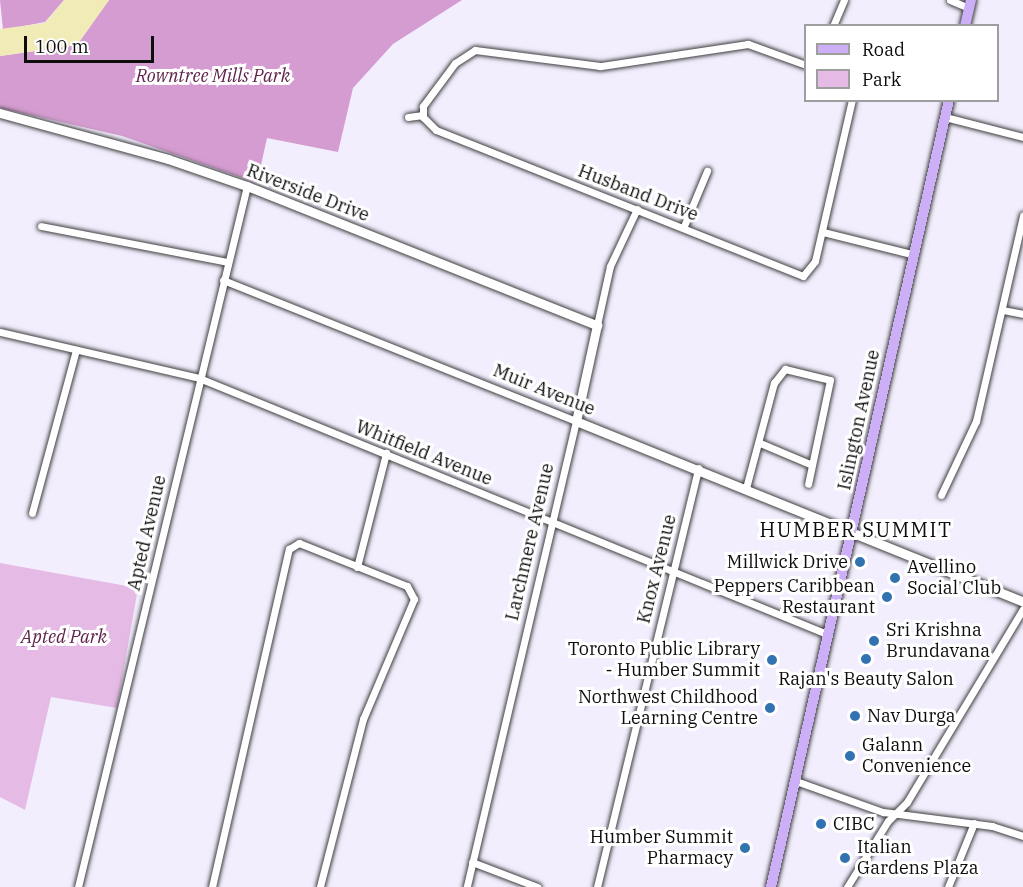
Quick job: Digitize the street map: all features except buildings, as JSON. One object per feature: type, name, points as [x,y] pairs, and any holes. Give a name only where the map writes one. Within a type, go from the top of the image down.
[{"type":"main road","points":[[965,24],[970,4]]},
{"type":"main road","name":"Islington Avenue","points":[[771,887],[793,780],[853,530],[910,254],[949,102]]},
{"type":"street","points":[[834,24],[844,0]]},
{"type":"street","points":[[951,0],[970,4]]},
{"type":"street","points":[[408,117],[422,113],[461,56],[475,50],[600,66],[748,44],[804,63]]},
{"type":"street","points":[[852,102],[823,232],[910,254]]},
{"type":"street","name":"Riverside Drive","points":[[0,113],[168,159],[247,186],[597,325]]},
{"type":"street","name":"Husband Drive","points":[[422,113],[436,130],[684,226],[797,276],[813,270],[823,232]]},
{"type":"street","points":[[945,117],[1023,137]]},
{"type":"street","points":[[684,226],[707,171]]},
{"type":"street","name":"Apted Avenue","points":[[78,887],[247,186]]},
{"type":"street","name":"Larchmere Avenue","points":[[467,887],[610,266],[637,209]]},
{"type":"street","points":[[941,495],[976,421],[1023,215]]},
{"type":"street","points":[[41,226],[228,262]]},
{"type":"street","name":"Muir Avenue","points":[[223,280],[853,530]]},
{"type":"street","points":[[1003,310],[1023,314]]},
{"type":"street","name":"Whitfield Avenue","points":[[0,332],[199,378],[552,522],[672,568],[827,634]]},
{"type":"street","points":[[32,513],[76,350]]},
{"type":"street","points":[[746,488],[760,443],[774,383],[785,369],[830,380],[808,484]]},
{"type":"street","points":[[760,443],[813,465]]},
{"type":"street","points":[[357,567],[386,453]]},
{"type":"street","name":"Knox Avenue","points":[[597,887],[672,568],[699,468]]},
{"type":"street","points":[[853,530],[1023,602]]},
{"type":"street","points":[[212,887],[290,549],[302,543],[407,586],[414,599],[363,719],[320,887]]},
{"type":"street","points":[[847,887],[898,813],[1023,609]]},
{"type":"street","points":[[793,780],[898,813],[974,823],[1023,836]]},
{"type":"street","points":[[948,887],[974,823]]},
{"type":"street","points":[[472,862],[537,887]]},
{"type":"green space","points":[[0,0],[64,0],[45,22],[3,30]]},
{"type":"green space","name":"Rowntree Mills Park","points":[[109,0],[462,0],[393,44],[353,88],[338,152],[267,138],[257,183],[122,136],[0,108],[0,56],[77,45]]},
{"type":"green space","name":"Apted Park","points":[[0,563],[138,588],[117,708],[51,697],[25,810],[0,797]]},
{"type":"shaded area","points":[[64,0],[109,0],[77,45],[0,56],[0,29],[45,23]]},
{"type":"place","name":"Millwick Drive","points":[[860,562]]},
{"type":"place","name":"Avellino Social Club","points":[[895,578]]},
{"type":"place","name":"Peppers Caribbean Restaurant","points":[[887,597]]},
{"type":"place","name":"Sri Krishna Brundavana","points":[[874,641]]},
{"type":"place","name":"Rajan's Beauty Salon","points":[[866,659]]},
{"type":"place","name":"Toronto Public Library - Humber Summit","points":[[772,660]]},
{"type":"place","name":"Northwest Childhood Learning Centre","points":[[770,708]]},
{"type":"place","name":"Nav Durga","points":[[855,716]]},
{"type":"place","name":"Galann Convenience","points":[[850,756]]},
{"type":"place","name":"CIBC","points":[[821,824]]},
{"type":"place","name":"Humber Summit Pharmacy","points":[[745,848]]},
{"type":"place","name":"Italian Gardens Plaza","points":[[845,858]]},
{"type":"district","name":"HUMBER SUMMIT","points":[[856,529]]}]
